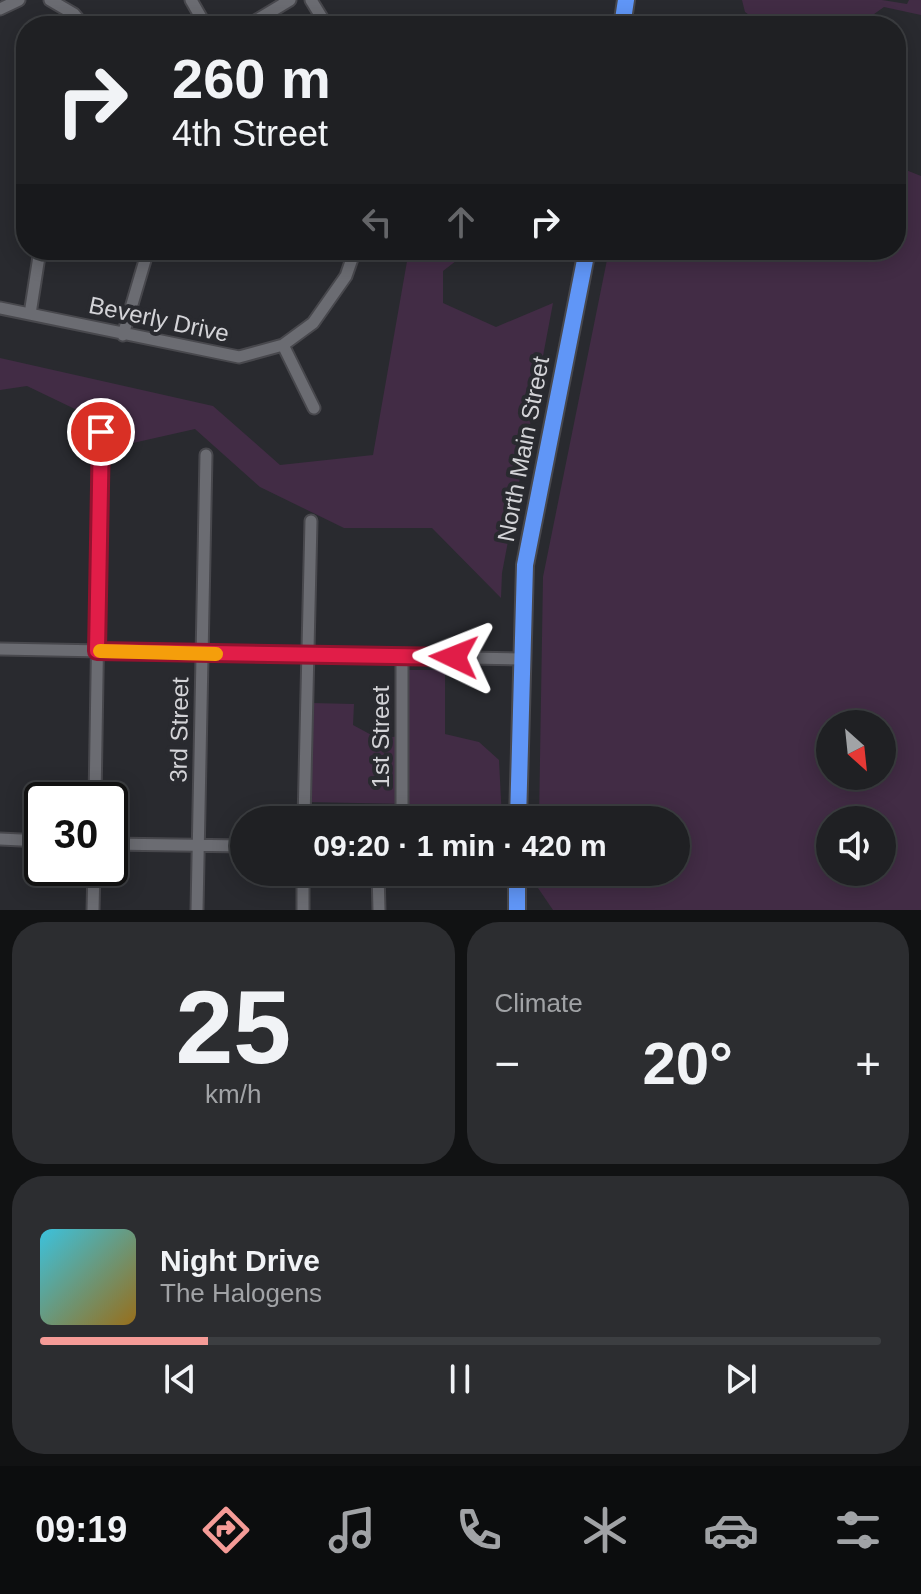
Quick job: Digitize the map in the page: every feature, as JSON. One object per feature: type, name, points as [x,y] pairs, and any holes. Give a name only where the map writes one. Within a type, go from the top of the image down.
[{"type":"highway","name":"North Main Street","points":[[518,806],[520,659],[529,538],[585,260]]},
{"type":"highway","points":[[517,886],[517,910]]},
{"type":"street","points":[[0,9],[19,0]]},
{"type":"street","points":[[50,0],[74,16]]},
{"type":"street","points":[[264,16],[290,0]]},
{"type":"street","points":[[30,314],[38,260]]},
{"type":"street","points":[[123,335],[145,260]]},
{"type":"street","name":"Beverly Drive","points":[[0,308],[239,357],[283,345],[313,323],[331,302],[352,260]]},
{"type":"street","points":[[283,345],[314,408]]},
{"type":"street","points":[[95,782],[101,432]]},
{"type":"street","name":"3rd Street","points":[[197,910],[206,455]]},
{"type":"street","points":[[304,806],[305,654],[311,521]]},
{"type":"street","points":[[0,649],[520,659]]},
{"type":"street","name":"1st Street","points":[[402,655],[402,806]]},
{"type":"street","points":[[0,839],[24,840]]},
{"type":"street","points":[[128,844],[230,846]]},
{"type":"street","points":[[93,910],[94,886]]},
{"type":"street","points":[[303,886],[303,910]]},
{"type":"street","points":[[378,886],[379,910]]},
{"type":"shaded area","points":[[742,0],[882,0],[907,4],[909,0],[921,0],[921,15],[884,7],[871,16],[751,16],[745,12]]},
{"type":"shaded area","points":[[906,170],[921,176],[921,910],[553,910],[538,886],[690,886],[690,806],[539,806],[543,577],[607,260],[906,260]]},
{"type":"shaded area","points":[[407,260],[457,260],[443,271],[443,303],[496,327],[553,303],[502,573],[501,598],[432,528],[344,528],[260,487],[195,429],[124,445],[102,422],[27,386],[0,390],[0,358],[213,406],[280,465],[373,455]]},
{"type":"shaded area","points":[[408,670],[445,670],[445,734],[479,742],[499,760],[501,806],[306,802],[311,703],[354,704],[353,725],[377,738],[406,736]]},
{"type":"slow traffic","points":[[100,651],[216,654]]},
{"type":"route","points":[[101,432],[97,651],[454,657]]}]
